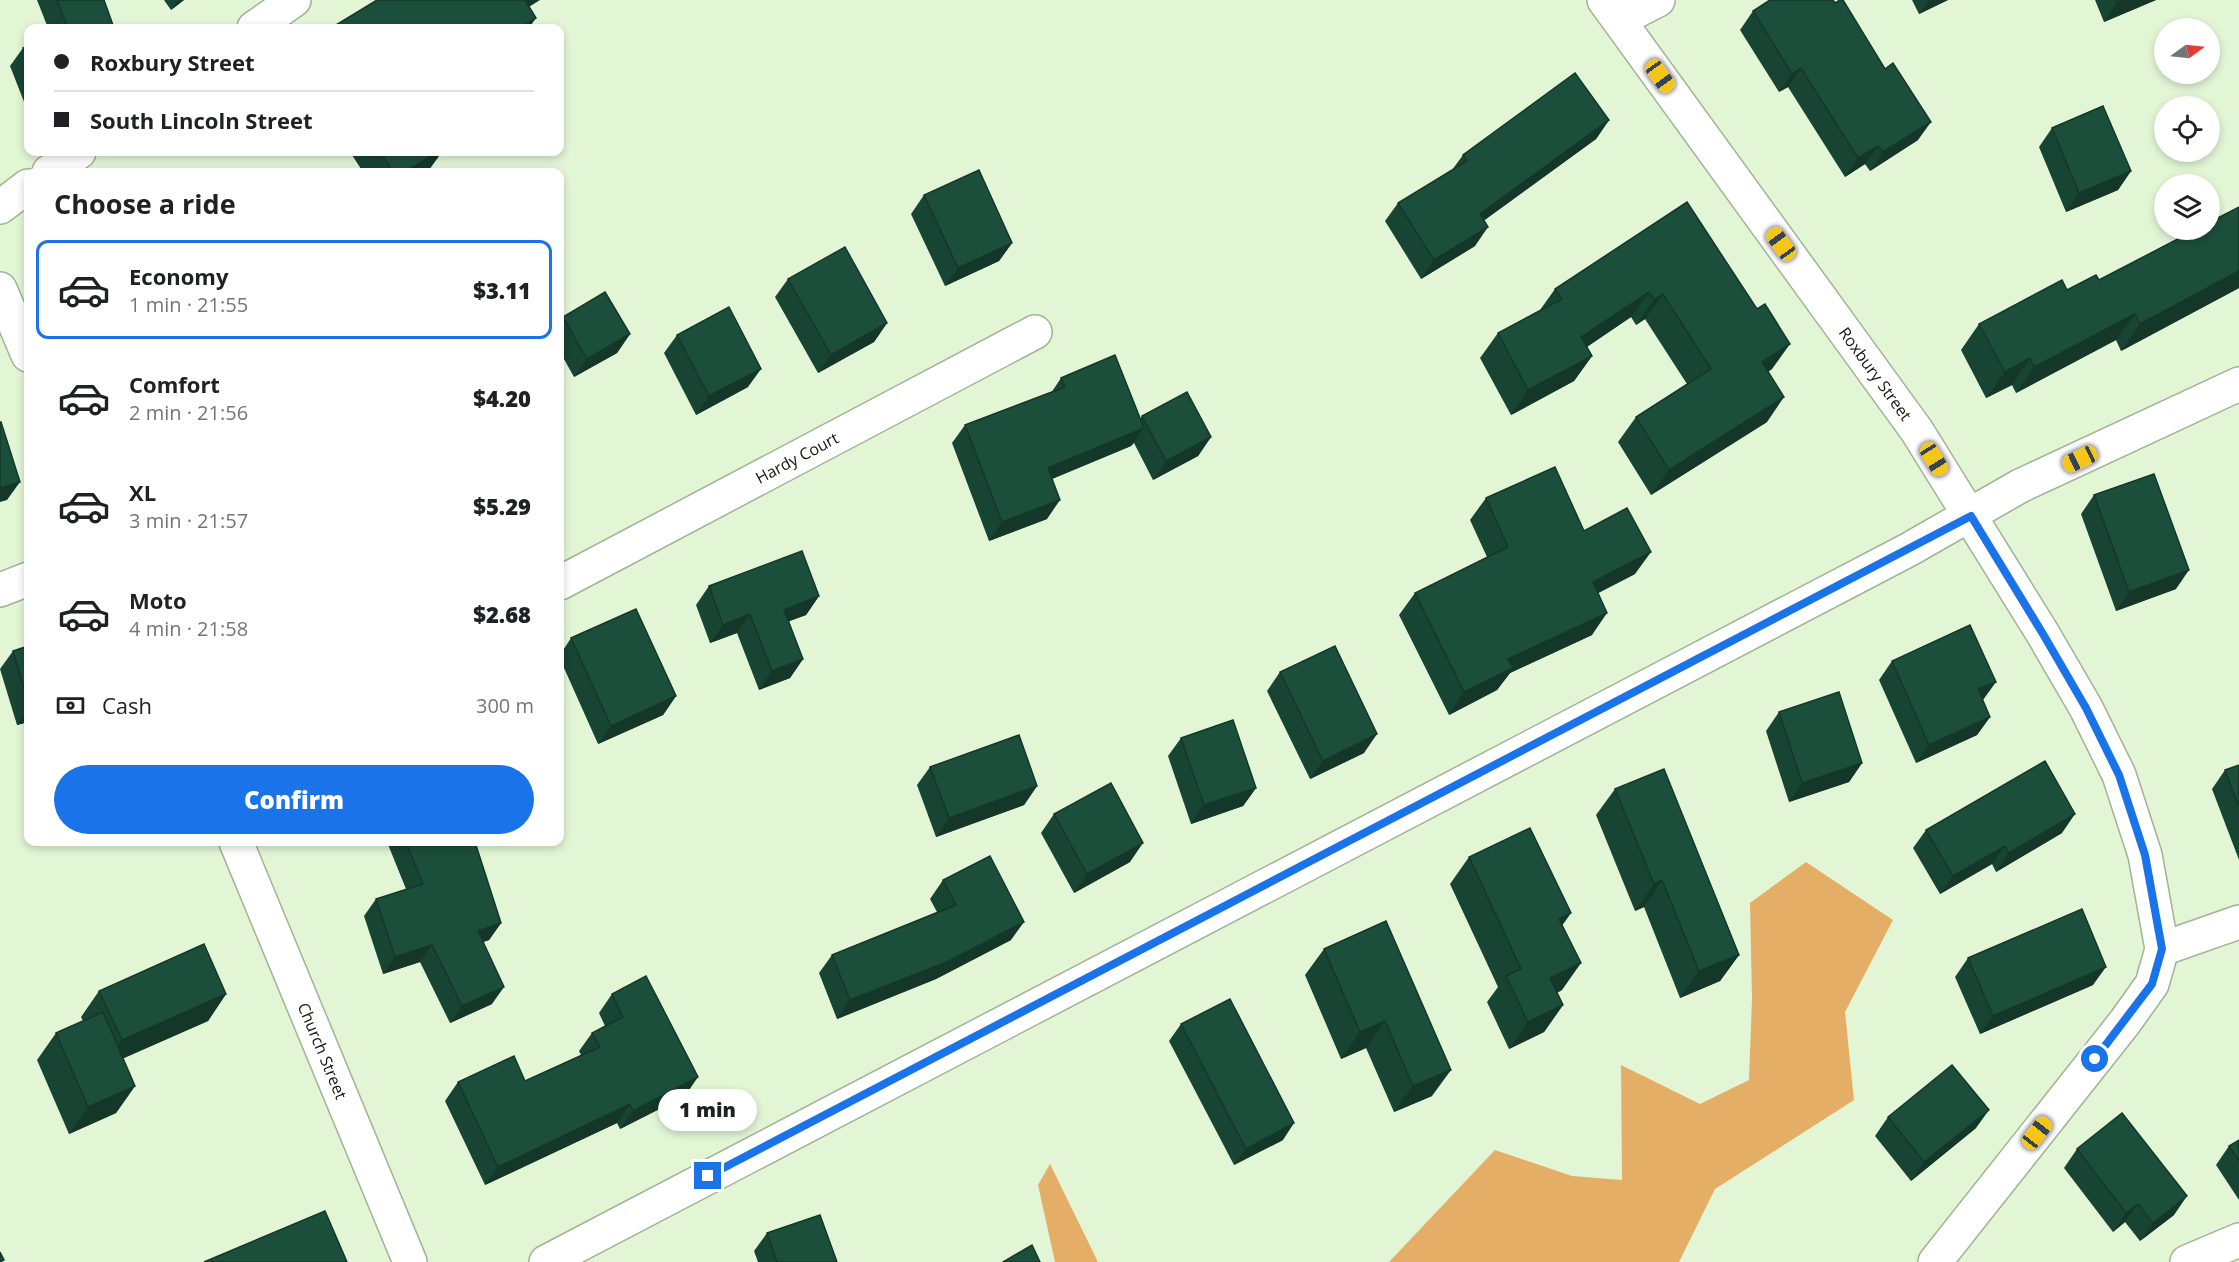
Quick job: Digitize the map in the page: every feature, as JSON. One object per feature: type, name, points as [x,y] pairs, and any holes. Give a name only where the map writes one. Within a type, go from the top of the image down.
[{"type":"street","points":[[260,24],[294,0]]},
{"type":"street","points":[[1612,10],[1658,0]]},
{"type":"street","name":"Roxbury Street","points":[[1612,10],[1917,431],[1971,516],[2081,699],[2119,775],[2145,855],[2162,949],[2152,984],[2125,1022],[1935,1262]]},
{"type":"street","points":[[55,168],[73,156]]},
{"type":"street","points":[[0,207],[24,189]]},
{"type":"street","points":[[0,289],[24,346]]},
{"type":"street","name":"Hardy Court","points":[[564,581],[1035,332]]},
{"type":"street","points":[[546,1262],[1971,516],[2020,486],[2239,384]]},
{"type":"street","points":[[0,590],[24,581]]},
{"type":"street","name":"Church Street","points":[[238,846],[410,1262]]},
{"type":"street","points":[[2162,949],[2239,922]]},
{"type":"street","points":[[2187,1262],[2239,1240]]},
{"type":"shaded area","points":[[1806,862],[1893,920],[1845,1012],[1854,1100],[1715,1189],[1679,1262],[1389,1262],[1495,1150],[1572,1176],[1622,1180],[1621,1065],[1700,1104],[1749,1080],[1752,999],[1750,903]]},
{"type":"shaded area","points":[[1050,1164],[1098,1262],[1055,1262],[1038,1185]]},
{"type":"building","points":[[57,0],[104,0],[113,24],[66,24]]},
{"type":"building","points":[[377,0],[525,0],[536,18],[526,24],[338,24]]},
{"type":"building","points":[[1770,0],[1833,0],[1835,3],[1843,0],[1885,69],[1893,63],[1931,122],[1883,152],[1878,146],[1858,158],[1801,68],[1792,74],[1753,11]]},
{"type":"building","points":[[1575,73],[1609,120],[1480,214],[1488,227],[1434,260],[1398,203],[1467,161],[1463,155]]},
{"type":"building","points":[[2103,106],[2131,171],[2079,193],[2052,128]]},
{"type":"building","points":[[383,156],[431,156],[412,168],[390,168]]},
{"type":"building","points":[[979,170],[1012,243],[958,268],[924,195]]},
{"type":"building","points":[[1687,202],[1757,309],[1765,304],[1790,344],[1762,362],[1784,397],[1669,470],[1636,417],[1711,369],[1663,294],[1654,300],[1649,292],[1581,337],[1592,356],[1528,390],[1498,333],[1562,299],[1555,289]]},
{"type":"building","points":[[2239,207],[2239,271],[2140,324],[2135,314],[2034,367],[2030,358],[2005,372],[1979,324],[2062,280],[2067,290],[2096,275],[2099,280],[2176,240],[2220,240],[2220,217]]},
{"type":"building","points":[[845,247],[887,323],[831,355],[788,279]]},
{"type":"building","points":[[605,292],[630,334],[587,359],[564,316]]},
{"type":"building","points":[[729,307],[761,369],[709,396],[677,335]]},
{"type":"building","points":[[1115,355],[1144,428],[1048,468],[1060,500],[1002,522],[965,425],[1065,387],[1061,378]]},
{"type":"building","points":[[1187,392],[1211,437],[1166,461],[1142,416]]},
{"type":"building","points":[[0,422],[20,482],[0,488]]},
{"type":"building","points":[[1555,467],[1584,531],[1627,508],[1651,552],[1593,582],[1607,613],[1508,659],[1513,668],[1464,692],[1415,593],[1508,547],[1486,498]]},
{"type":"building","points":[[2154,474],[2189,570],[2129,592],[2094,495]]},
{"type":"building","points":[[802,551],[819,596],[784,610],[803,659],[772,671],[750,614],[723,625],[709,586]]},
{"type":"building","points":[[636,609],[676,696],[611,726],[571,638]]},
{"type":"building","points":[[1970,625],[1996,682],[1978,689],[1990,717],[1929,745],[1892,661]]},
{"type":"building","points":[[1335,646],[1377,734],[1323,761],[1280,672]]},
{"type":"building","points":[[24,647],[24,688],[13,651]]},
{"type":"building","points":[[1839,692],[1862,763],[1802,783],[1779,712]]},
{"type":"building","points":[[1233,720],[1256,788],[1204,805],[1181,738]]},
{"type":"building","points":[[1019,735],[1037,786],[949,818],[930,767]]},
{"type":"building","points":[[2045,761],[2075,814],[2009,853],[2005,846],[1953,876],[1926,830]]},
{"type":"building","points":[[2239,765],[2239,807],[2225,770]]},
{"type":"building","points":[[1664,769],[1739,955],[1699,971],[1662,880],[1654,884],[1615,789]]},
{"type":"building","points":[[1111,783],[1143,843],[1087,874],[1054,814]]},
{"type":"building","points":[[1530,828],[1571,913],[1559,919],[1581,963],[1550,978],[1563,1005],[1528,1022],[1506,976],[1521,969],[1469,857]]},
{"type":"building","points":[[408,846],[476,846],[501,923],[478,931],[504,987],[462,1006],[432,945],[395,957],[376,899],[423,884]]},
{"type":"building","points":[[990,856],[1024,922],[949,961],[850,1000],[832,955],[956,905],[943,880]]},
{"type":"building","points":[[2082,909],[2106,967],[1993,1016],[1968,958]]},
{"type":"building","points":[[1386,921],[1451,1070],[1413,1086],[1385,1021],[1360,1032],[1324,949]]},
{"type":"building","points":[[204,944],[226,994],[122,1040],[99,991]]},
{"type":"building","points":[[646,976],[698,1077],[633,1111],[630,1104],[498,1167],[458,1082],[514,1056],[525,1081],[600,1047],[592,1033],[623,1017],[612,994]]},
{"type":"building","points":[[1230,999],[1294,1123],[1246,1149],[1181,1024]]},
{"type":"building","points":[[103,1012],[135,1086],[88,1107],[56,1033]]},
{"type":"building","points":[[1952,1065],[1989,1110],[1924,1162],[1888,1117]]},
{"type":"building","points":[[2122,1113],[2187,1196],[2153,1223],[2138,1204],[2126,1213],[2077,1149]]},
{"type":"building","points":[[2239,1140],[2239,1161],[2229,1146]]},
{"type":"building","points":[[325,1211],[347,1262],[204,1262]]},
{"type":"building","points":[[820,1215],[837,1262],[777,1262],[767,1233]]},
{"type":"building","points":[[1032,1245],[1040,1262],[1003,1262]]},
{"type":"route","points":[[708,1176],[1971,516],[2086,708],[2119,775],[2145,855],[2162,949],[2152,984],[2095,1059]]}]
